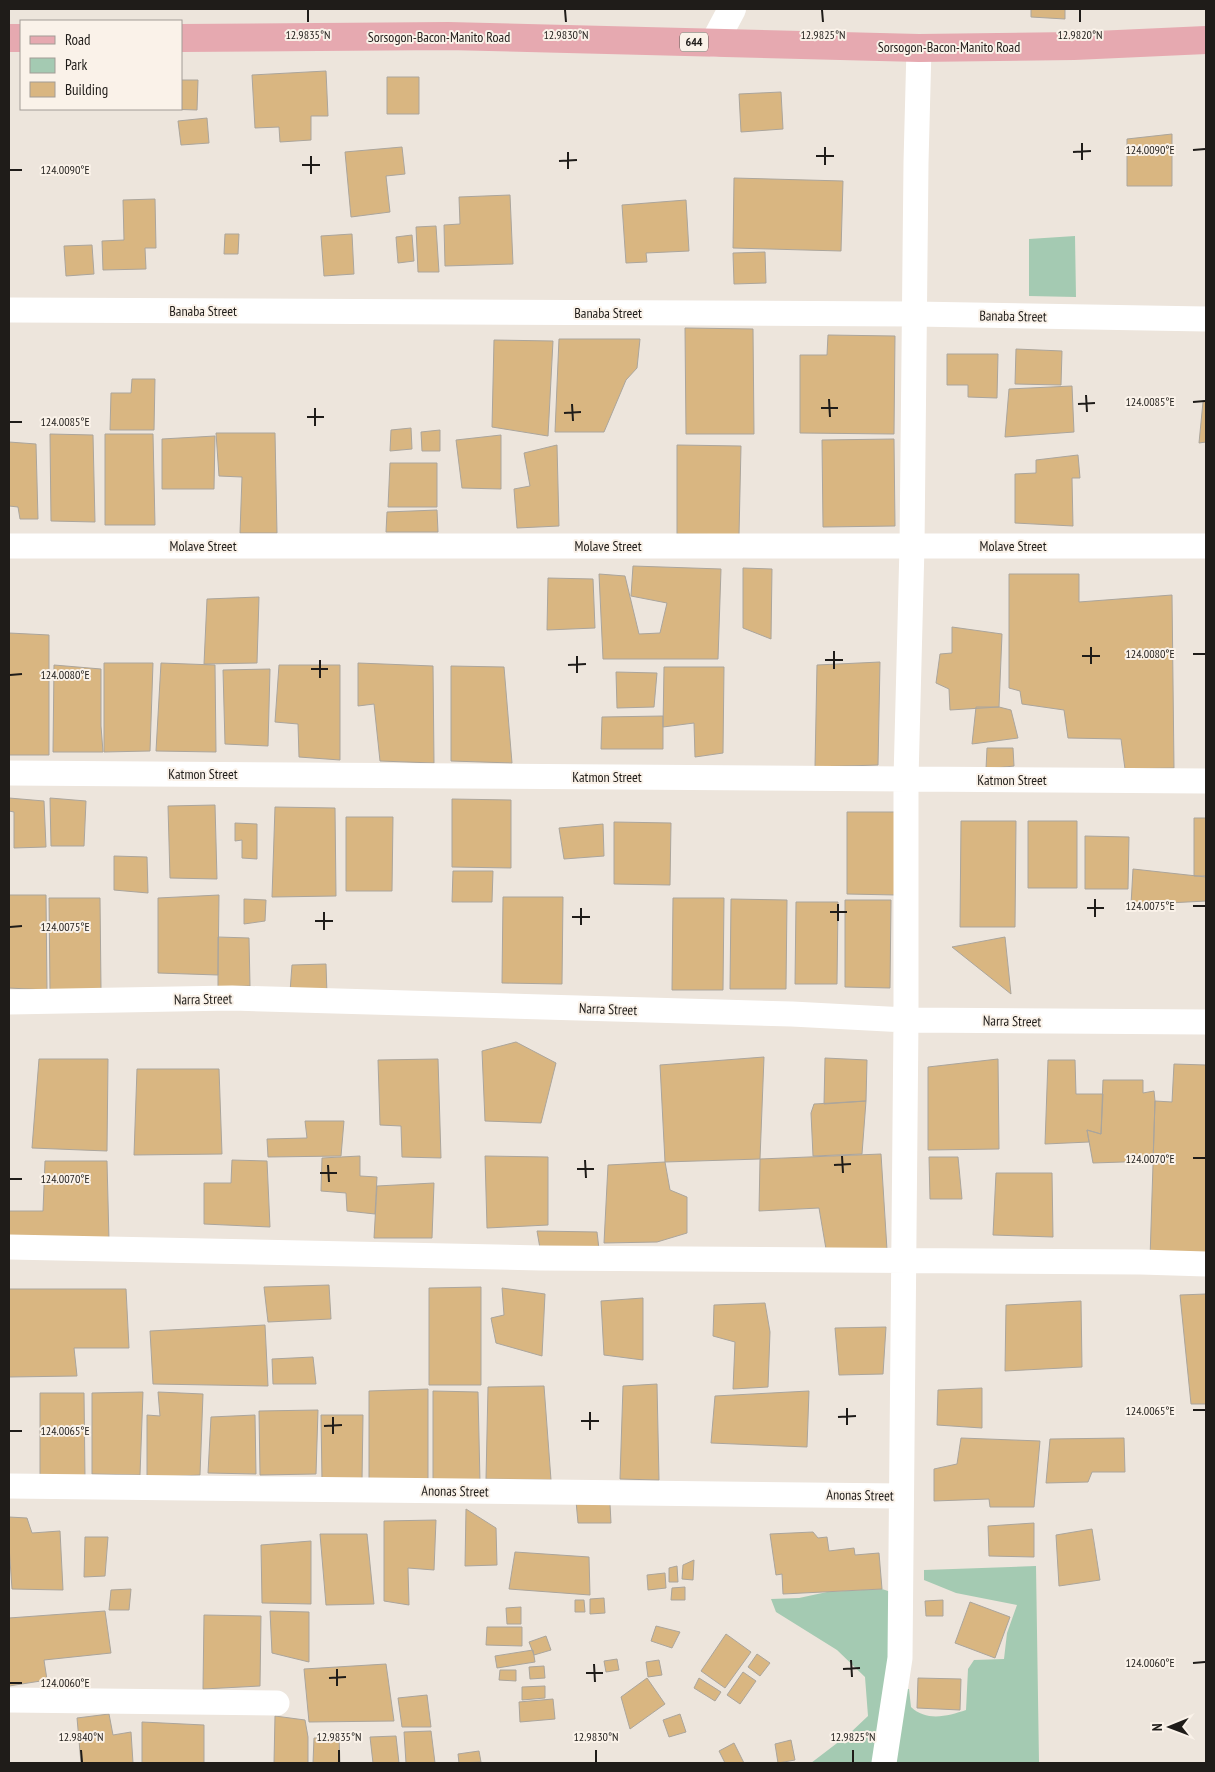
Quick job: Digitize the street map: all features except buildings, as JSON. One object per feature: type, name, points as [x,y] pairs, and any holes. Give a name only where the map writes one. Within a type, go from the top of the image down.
[{"type":"main road","name":"Sorsogon-Bacon-Manito Road","points":[[182,38],[448,36],[919,48],[1074,46],[1206,40]]},
{"type":"street","points":[[714,43],[732,9]]},
{"type":"street","points":[[884,1763],[900,1658],[906,1020],[906,779],[912,546],[919,48]]},
{"type":"street","name":"Banaba Street","points":[[9,310],[914,314],[1206,318]]},
{"type":"street","name":"Molave Street","points":[[9,546],[1206,546]]},
{"type":"street","name":"Katmon Street","points":[[9,773],[1206,781]]},
{"type":"street","name":"Narra Street","points":[[9,1002],[232,998],[782,1014],[906,1020],[1206,1022]]},
{"type":"street","points":[[9,1247],[541,1258],[1206,1264]]},
{"type":"street","name":"Anonas Street","points":[[9,1486],[901,1496]]},
{"type":"street","points":[[9,1700],[276,1703]]},
{"type":"green space","points":[[1075,236],[1076,297],[1029,296],[1029,239]]},
{"type":"green space","points":[[1036,1566],[1039,1763],[811,1763],[849,1734],[868,1716],[865,1677],[837,1650],[776,1612],[771,1599],[799,1598],[827,1592],[882,1589],[894,1593],[893,1690],[909,1689],[911,1707],[917,1712],[931,1716],[945,1716],[966,1710],[968,1669],[974,1660],[1004,1659],[1007,1633],[1017,1605],[956,1593],[924,1580],[924,1570]]}]
